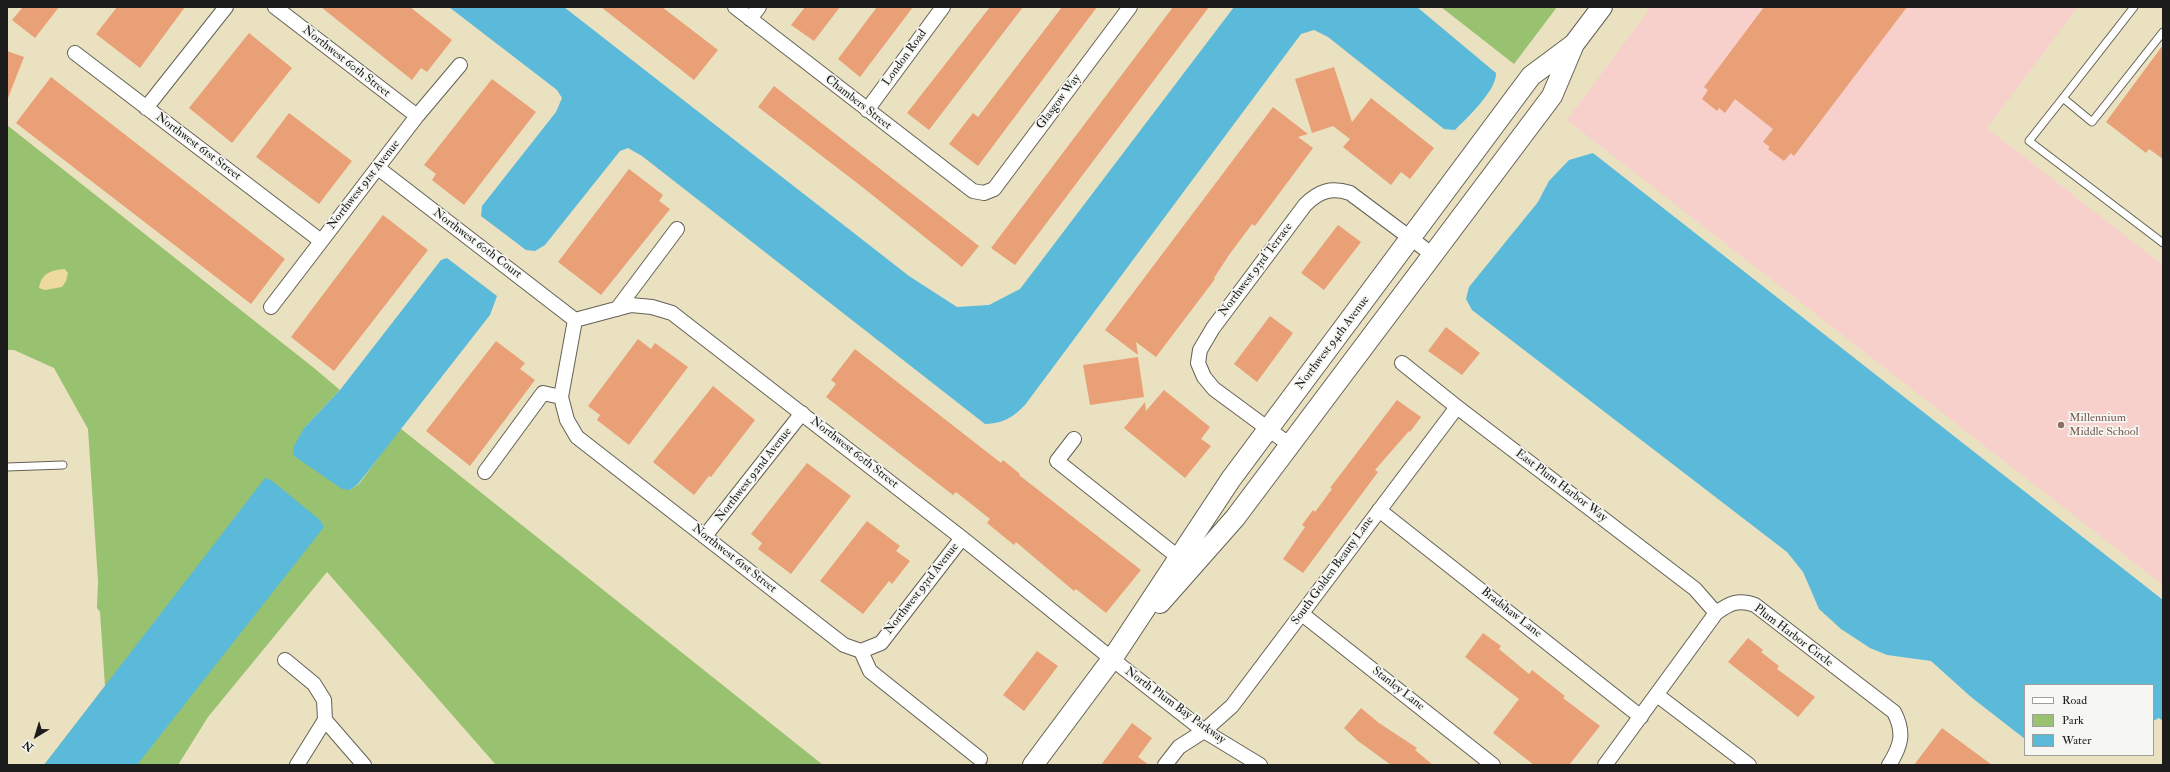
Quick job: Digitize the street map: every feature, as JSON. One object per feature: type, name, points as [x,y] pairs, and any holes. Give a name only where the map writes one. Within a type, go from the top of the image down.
[{"type":"street","points":[[146,108],[226,7]]},
{"type":"street","name":"Northwest 60th Street","points":[[275,7],[417,116]]},
{"type":"street","name":"Chambers Street","points":[[735,7],[973,191],[984,193]]},
{"type":"street","points":[[750,19],[759,7]]},
{"type":"street","name":"London Road","points":[[867,110],[943,7]]},
{"type":"street","name":"Glasgow Way","points":[[984,193],[994,189],[1130,7]]},
{"type":"street","name":"Northwest 94th Avenue","points":[[1112,659],[1235,518],[1290,445],[1552,96],[1574,44],[1602,7]]},
{"type":"street","name":"Northwest 94th Avenue","points":[[1033,765],[1112,659],[1214,502],[1531,76],[1574,44]]},
{"type":"street","name":"Northwest 61st Street","points":[[75,53],[321,241]]},
{"type":"street","name":"Northwest 91st Avenue","points":[[271,307],[417,116],[460,65]]},
{"type":"street","name":"Northwest 60th Court","points":[[378,168],[576,320]]},
{"type":"street","name":"Northwest 93rd Terrace","points":[[1290,445],[1214,389],[1204,377],[1198,363],[1200,350],[1213,328],[1300,211],[1314,196],[1324,191],[1338,190],[1350,193],[1432,255]]},
{"type":"street","points":[[617,309],[677,229]]},
{"type":"street","name":"Northwest 60th Street","points":[[576,320],[631,305],[652,307],[672,313],[962,538],[1112,659]]},
{"type":"street","name":"Northwest 61st Street","points":[[576,320],[561,397],[567,420],[577,437],[844,645],[861,651]]},
{"type":"street","name":"East Plum Harbor Way","points":[[1402,363],[1457,407],[1695,589],[1716,613]]},
{"type":"street","points":[[485,472],[543,393],[561,397]]},
{"type":"street","name":"South Golden Beauty Lane","points":[[1165,765],[1179,747],[1204,731],[1232,706],[1457,407]]},
{"type":"street","name":"Northwest 92nd Avenue","points":[[705,536],[802,413]]},
{"type":"street","points":[[1074,439],[1057,461],[1178,557]]},
{"type":"street","name":"Bradshaw Lane","points":[[1379,510],[1642,717]]},
{"type":"street","name":"Northwest 93rd Avenue","points":[[861,651],[881,643],[962,538]]},
{"type":"street","name":"Plum Harbor Circle","points":[[1605,765],[1642,717],[1716,613],[1731,603],[1743,601],[1754,605],[1894,712],[1900,724],[1901,737],[1898,751],[1889,765]]},
{"type":"street","name":"Stanley Lane","points":[[1302,614],[1493,765]]},
{"type":"street","points":[[861,651],[870,671],[980,759]]},
{"type":"street","name":"North Plum Bay Parkway","points":[[1112,659],[1204,731],[1260,765]]},
{"type":"street","points":[[285,660],[314,684],[324,700],[325,720],[296,765]]},
{"type":"street","points":[[1657,695],[1749,765]]},
{"type":"street","points":[[325,720],[364,765]]},
{"type":"lane","points":[[2134,7],[2030,141],[2163,243]]},
{"type":"lane","points":[[2063,98],[2092,122],[2163,32]]},
{"type":"lane","points":[[7,467],[63,465]]},
{"type":"shaded area","name":"Millennium Middle School","points":[[1651,7],[2078,7],[1987,128],[2163,265],[2163,585],[1567,120]]},
{"type":"green space","points":[[1441,7],[1557,7],[1514,64]]},
{"type":"green space","points":[[7,125],[340,390],[304,428],[350,490],[359,484],[400,428],[823,765],[496,765],[327,572],[208,717],[178,765],[44,765],[105,686],[100,612],[97,608],[98,581],[88,429],[54,368],[14,350],[7,350]]},
{"type":"sand","points":[[65,269],[68,273],[66,281],[62,287],[45,290],[39,288],[42,279],[48,273]]},
{"type":"water","points":[[449,7],[564,7],[909,276],[957,307],[989,305],[1020,289],[1234,7],[1417,7],[1496,73],[1492,87],[1474,111],[1455,130],[1444,129],[1328,37],[1314,30],[1301,34],[1025,405],[1003,421],[985,424],[642,156],[628,148],[620,151],[545,245],[535,251],[526,250],[481,216],[482,206],[556,112],[562,98],[557,90]]},
{"type":"water","points":[[1593,153],[2163,600],[2163,721],[2159,718],[2154,720],[2154,684],[2024,684],[2024,738],[1971,697],[1931,661],[1887,655],[1870,648],[1841,629],[1819,609],[1803,572],[1787,552],[1472,310],[1466,299],[1469,287],[1538,202],[1549,181],[1569,160]]},
{"type":"water","points":[[447,258],[497,296],[490,315],[358,484],[350,490],[342,489],[294,456],[293,448],[304,428],[340,390],[441,260]]},
{"type":"water","points":[[265,478],[271,480],[320,520],[324,527],[137,765],[44,765]]},
{"type":"building","points":[[23,7],[59,7],[35,38],[12,20]]},
{"type":"building","points":[[117,7],[185,7],[140,68],[96,34]]},
{"type":"building","points":[[321,7],[410,7],[452,40],[427,72],[421,68],[412,80]]},
{"type":"building","points":[[601,7],[662,7],[718,50],[694,80]]},
{"type":"building","points":[[805,7],[840,7],[814,41],[791,25]]},
{"type":"building","points":[[877,7],[913,7],[860,77],[838,59]]},
{"type":"building","points":[[990,7],[1023,7],[929,130],[907,113]]},
{"type":"building","points":[[1062,7],[1097,7],[978,166],[949,144],[973,113],[978,117]]},
{"type":"building","points":[[1173,7],[1209,7],[1015,265],[991,248]]},
{"type":"building","points":[[1764,7],[1907,7],[1794,156],[1791,153],[1784,161],[1768,149],[1770,147],[1763,142],[1773,129],[1735,99],[1725,113],[1719,108],[1717,111],[1702,99],[1708,90],[1704,87]]},
{"type":"building","points":[[249,33],[292,68],[232,143],[189,108]]},
{"type":"building","points":[[2163,45],[2163,159],[2149,149],[2146,153],[2106,122]]},
{"type":"building","points":[[7,51],[24,57],[8,98],[7,98]]},
{"type":"building","points":[[1334,67],[1352,122],[1371,98],[1434,148],[1410,179],[1401,172],[1391,185],[1343,147],[1350,139],[1333,126],[1312,133],[1295,79]]},
{"type":"building","points":[[51,77],[285,259],[251,304],[16,123]]},
{"type":"building","points":[[492,79],[536,112],[464,205],[432,180],[436,174],[424,165]]},
{"type":"building","points":[[774,86],[979,246],[962,267],[861,186],[758,107]]},
{"type":"building","points":[[1273,107],[1308,134],[1298,137],[1313,148],[1255,226],[1252,224],[1229,255],[1214,278],[1215,279],[1156,357],[1136,342],[1138,355],[1105,330]]},
{"type":"building","points":[[289,113],[352,161],[319,204],[256,157]]},
{"type":"building","points":[[629,169],[663,195],[659,201],[670,209],[601,295],[558,262]]},
{"type":"building","points":[[383,215],[428,250],[334,371],[291,337]]},
{"type":"building","points":[[1338,225],[1361,242],[1324,290],[1301,273]]},
{"type":"building","points":[[1270,316],[1293,333],[1257,382],[1234,364]]},
{"type":"building","points":[[1446,327],[1480,353],[1462,375],[1428,351]]},
{"type":"building","points":[[638,339],[651,349],[655,343],[688,367],[629,445],[597,420],[600,415],[588,406]]},
{"type":"building","points":[[496,341],[525,363],[520,369],[535,380],[470,466],[426,431]]},
{"type":"building","points":[[855,349],[1001,463],[1003,460],[1020,474],[1019,475],[1141,570],[1106,613],[1076,589],[1074,591],[1016,542],[1014,545],[987,523],[990,519],[956,492],[953,495],[826,397],[836,384],[831,380]]},
{"type":"building","points":[[1138,357],[1144,397],[1090,405],[1083,365]]},
{"type":"building","points":[[713,386],[755,420],[711,477],[709,476],[694,495],[653,462]]},
{"type":"building","points":[[1164,390],[1210,427],[1201,439],[1211,446],[1185,478],[1124,428],[1145,402],[1146,411]]},
{"type":"building","points":[[1397,400],[1421,417],[1410,432],[1409,431],[1375,470],[1378,472],[1303,573],[1283,559],[1305,527],[1302,525],[1313,510],[1315,512],[1332,489],[1330,488]]},
{"type":"building","points":[[807,463],[851,496],[791,574],[758,549],[762,543],[751,534]]},
{"type":"building","points":[[867,521],[900,546],[896,551],[910,561],[892,584],[889,581],[863,614],[820,581]]},
{"type":"building","points":[[1483,633],[1501,646],[1499,649],[1529,674],[1532,670],[1565,696],[1563,698],[1600,726],[1569,765],[1534,765],[1493,733],[1519,699],[1465,657]]},
{"type":"building","points":[[1748,638],[1763,650],[1761,652],[1779,666],[1777,669],[1815,697],[1798,717],[1728,662]]},
{"type":"building","points":[[1037,651],[1058,666],[1024,711],[1003,695]]},
{"type":"building","points":[[1361,708],[1379,723],[1417,748],[1415,750],[1433,765],[1391,765],[1358,741],[1344,728]]},
{"type":"building","points":[[1132,723],[1152,738],[1138,757],[1149,765],[1101,765]]},
{"type":"building","points":[[1942,728],[1992,765],[1914,765]]},
{"type":"place","name":"Millennium Middle School","points":[[2061,425]]}]
